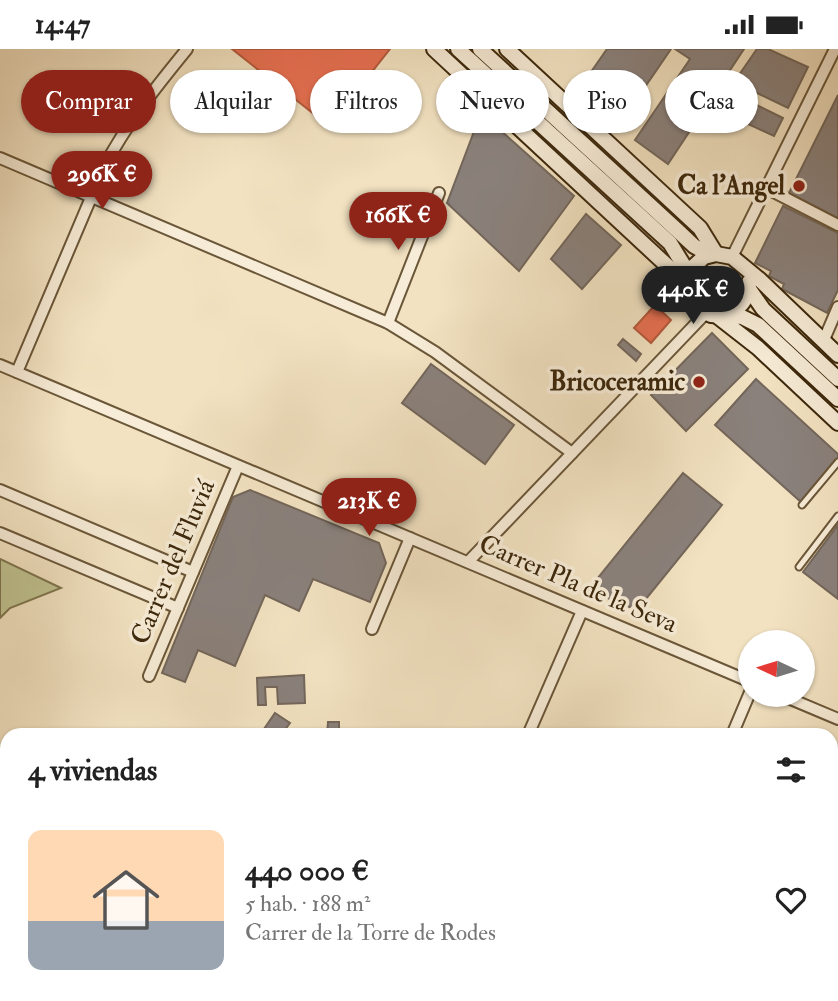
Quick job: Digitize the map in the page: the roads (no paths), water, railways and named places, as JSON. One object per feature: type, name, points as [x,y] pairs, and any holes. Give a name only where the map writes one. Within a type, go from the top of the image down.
[{"type":"main road","points":[[434,49],[674,273],[691,300],[716,314],[758,348],[838,423]]},
{"type":"main road","points":[[458,49],[670,243],[689,274]]},
{"type":"main road","points":[[480,49],[694,246],[713,254],[732,257],[760,280],[838,355]]},
{"type":"main road","points":[[507,49],[700,227],[713,254]]},
{"type":"main road","points":[[691,300],[687,282],[689,274],[698,262],[713,254]]},
{"type":"main road","points":[[746,271],[749,289],[775,321],[838,379]]},
{"type":"main road","points":[[716,314],[740,306],[749,289]]},
{"type":"main road","points":[[716,314],[742,317],[758,325],[838,399]]},
{"type":"street","points":[[17,372],[104,167],[130,120],[187,49]]},
{"type":"street","points":[[732,257],[835,49]]},
{"type":"street","points":[[0,158],[388,323],[435,352],[572,453]]},
{"type":"street","points":[[766,188],[838,225]]},
{"type":"street","points":[[388,323],[439,193]]},
{"type":"street","points":[[823,342],[838,307]]},
{"type":"street","points":[[468,562],[572,453],[716,314]]},
{"type":"street","name":"Carrer Pla de la Seva","points":[[0,365],[738,677]]},
{"type":"street","name":"Carrer del Fluviá","points":[[149,676],[238,466]]},
{"type":"street","points":[[0,490],[193,572]]},
{"type":"street","points":[[0,533],[178,608]]},
{"type":"street","points":[[372,629],[410,538]]},
{"type":"street","points":[[531,728],[582,611]]},
{"type":"street","points":[[735,728],[744,707]]},
{"type":"street","points":[[810,707],[838,719]]},
{"type":"lane","points":[[802,505],[838,462]]},
{"type":"lane","points":[[799,567],[838,516]]},
{"type":"place","name":"Ca l'Angel","points":[[799,186]]},
{"type":"place","name":"Bricoceramic","points":[[699,382]]}]
